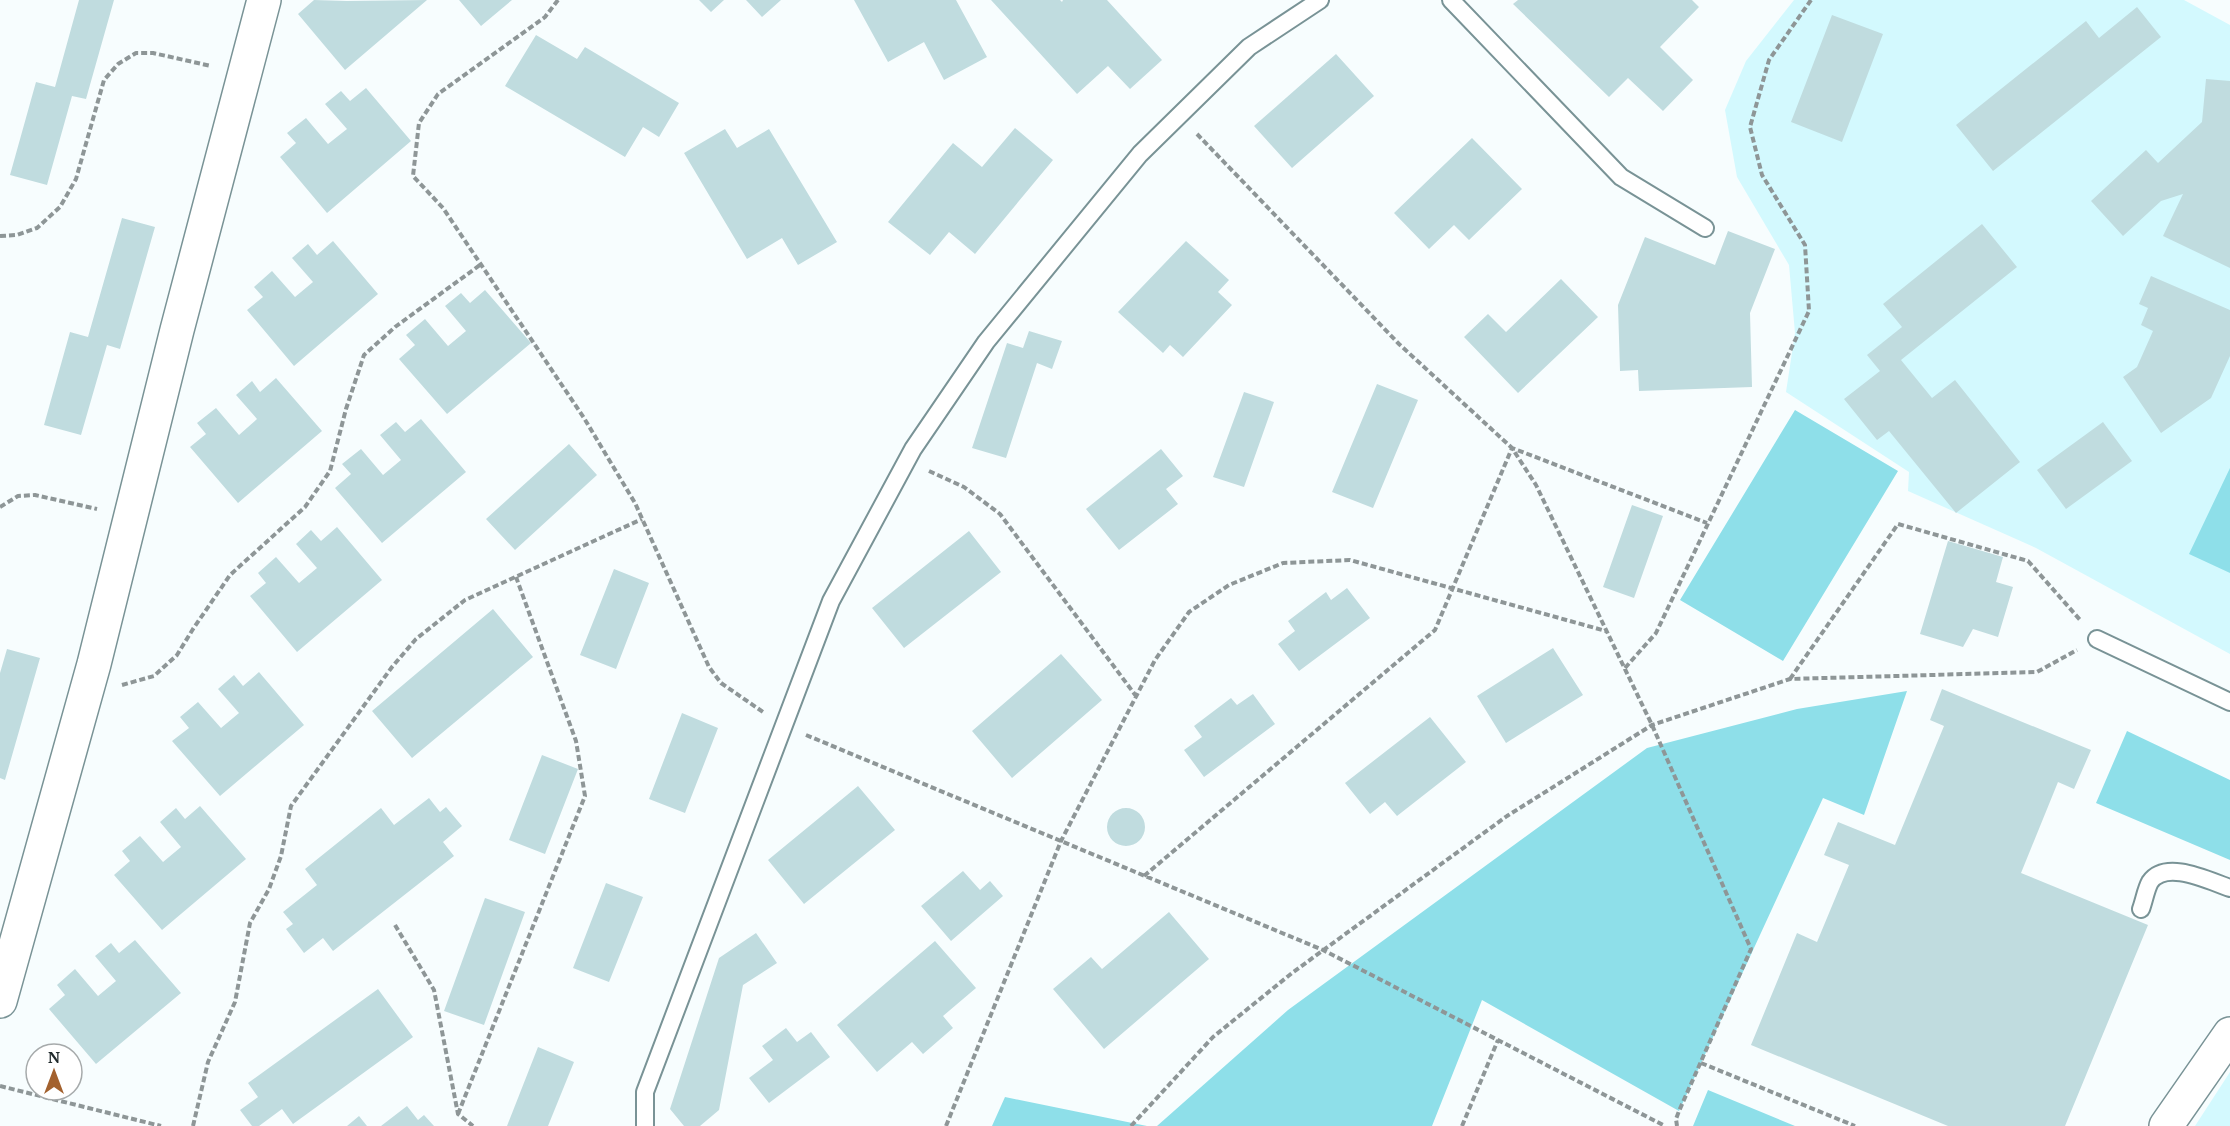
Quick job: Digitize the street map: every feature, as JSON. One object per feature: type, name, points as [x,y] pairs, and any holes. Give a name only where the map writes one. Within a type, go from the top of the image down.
[{"type":"street","points":[[0,1001],[89,681],[264,0]]},
{"type":"street","points":[[2166,1126],[2230,1034]]},
{"type":"lane","points":[[645,1126],[645,1092],[831,601],[906,461],[986,342],[1140,154],[1249,47],[1320,0]]},
{"type":"lane","points":[[1451,0],[1620,177],[1706,228]]},
{"type":"lane","points":[[2097,639],[2230,702]]},
{"type":"lane","points":[[2141,909],[2151,881],[2165,871],[2179,871],[2230,888]]},
{"type":"path","points":[[558,0],[544,18],[438,94],[419,123],[413,176],[443,208],[584,418],[635,503],[709,667],[721,683],[784,726],[1323,950],[1665,1126]]},
{"type":"path","points":[[1625,668],[1656,633],[1809,311],[1805,245],[1762,175],[1750,127],[1769,60],[1811,0]]},
{"type":"path","points":[[0,236],[17,235],[37,228],[60,207],[76,179],[104,80],[118,64],[136,53],[153,52],[244,74]]},
{"type":"path","points":[[1179,116],[1400,344],[1512,448],[1536,485],[1652,725],[1751,949],[1676,1119],[1677,1126]]},
{"type":"path","points":[[89,681],[123,685],[154,676],[177,655],[230,575],[305,507],[330,471],[346,409],[364,355],[395,327],[480,265]]},
{"type":"path","points":[[1512,448],[1707,524]]},
{"type":"path","points":[[1144,876],[1435,630],[1512,448]]},
{"type":"path","points":[[906,461],[964,487],[1000,514],[1136,696]]},
{"type":"path","points":[[0,507],[18,496],[35,495],[130,517]]},
{"type":"path","points":[[193,1126],[208,1062],[235,1002],[250,923],[273,878],[291,806],[392,667],[416,639],[465,600],[642,519]]},
{"type":"path","points":[[1131,1126],[1213,1037],[1292,973],[1507,816],[1652,725],[1790,679],[2037,672],[2097,639],[2028,561],[1898,524],[1790,679]]},
{"type":"path","points":[[946,1126],[1061,841],[1155,660],[1189,612],[1228,585],[1283,563],[1350,560],[1606,631]]},
{"type":"path","points":[[458,1114],[585,796],[576,741],[516,577]]},
{"type":"path","points":[[395,925],[434,990],[458,1114],[473,1126]]},
{"type":"path","points":[[1462,1126],[1498,1040]]},
{"type":"path","points":[[1701,1063],[1855,1126]]},
{"type":"path","points":[[0,1086],[161,1126]]},
{"type":"shaded area","points":[[1794,0],[2184,0],[2230,25],[2230,654],[2036,548],[1908,491],[1909,472],[1786,392],[1795,333],[1789,265],[1737,177],[1725,110],[1746,61]]},
{"type":"shaded area","points":[[1795,410],[1898,471],[1783,661],[1680,600]]},
{"type":"shaded area","points":[[2230,468],[2230,573],[2189,554]]},
{"type":"shaded area","points":[[1907,691],[1864,815],[1823,798],[1679,1111],[1482,1000],[1432,1126],[1157,1126],[1288,1010],[1647,748],[1797,709]]},
{"type":"shaded area","points":[[2127,731],[2230,780],[2230,860],[2096,803]]},
{"type":"shaded area","points":[[2230,1072],[2230,1126],[2195,1126]]},
{"type":"shaded area","points":[[1708,1090],[1795,1126],[1693,1126]]},
{"type":"shaded area","points":[[1005,1097],[1147,1126],[992,1126]]},
{"type":"building","points":[[79,0],[114,0],[86,99],[72,96],[47,185],[10,175],[36,82],[55,87]]},
{"type":"building","points":[[314,0],[427,0],[345,70],[298,14]]},
{"type":"building","points":[[459,0],[512,0],[481,26]]},
{"type":"building","points":[[699,0],[724,0],[711,12]]},
{"type":"building","points":[[746,0],[781,0],[762,17]]},
{"type":"building","points":[[854,0],[956,0],[987,57],[944,80],[924,42],[888,62]]},
{"type":"building","points":[[991,0],[1060,0],[1062,2],[1063,0],[1107,0],[1162,60],[1130,89],[1108,66],[1077,94]]},
{"type":"building","points":[[1518,0],[1692,0],[1699,7],[1660,47],[1693,80],[1663,111],[1628,78],[1609,97],[1513,4]]},
{"type":"building","points":[[2137,7],[2161,37],[1993,171],[1956,125],[2086,21],[2099,38]]},
{"type":"building","points":[[1832,15],[1883,34],[1842,142],[1791,122]]},
{"type":"building","points":[[536,35],[577,59],[585,47],[679,103],[659,137],[643,127],[625,157],[505,86]]},
{"type":"building","points":[[1336,54],[1374,96],[1292,168],[1254,126]]},
{"type":"building","points":[[2206,79],[2230,81],[2230,268],[2163,236],[2183,194],[2161,201],[2123,236],[2091,201],[2146,150],[2158,163],[2202,122]]},
{"type":"building","points":[[366,88],[411,141],[327,213],[280,157],[296,143],[287,133],[306,118],[328,144],[347,129],[325,104],[341,91],[350,101]]},
{"type":"building","points":[[1015,128],[1053,160],[975,254],[949,232],[930,255],[888,222],[953,143],[982,167]]},
{"type":"building","points":[[725,129],[737,148],[769,129],[837,242],[798,265],[782,238],[747,259],[684,153]]},
{"type":"building","points":[[1472,138],[1522,189],[1469,240],[1454,225],[1429,249],[1394,213]]},
{"type":"building","points":[[122,218],[155,227],[120,349],[107,345],[81,435],[44,425],[70,332],[88,337]]},
{"type":"building","points":[[1982,224],[2017,267],[1901,360],[1932,398],[1955,380],[2020,462],[1956,513],[1889,431],[1877,440],[1844,399],[1880,371],[1867,355],[1902,327],[1883,304]]},
{"type":"building","points":[[1728,231],[1775,249],[1750,313],[1752,387],[1639,391],[1638,370],[1620,371],[1618,305],[1645,237],[1715,265]]},
{"type":"building","points":[[333,241],[378,294],[294,366],[247,310],[263,297],[254,287],[272,271],[295,297],[313,282],[292,258],[308,244],[317,255]]},
{"type":"building","points":[[1186,241],[1229,280],[1218,292],[1232,305],[1183,357],[1170,345],[1163,353],[1118,312]]},
{"type":"building","points":[[2151,276],[2230,310],[2230,356],[2211,398],[2161,433],[2123,377],[2137,367],[2153,331],[2141,325],[2148,308],[2139,304]]},
{"type":"building","points":[[1561,279],[1598,317],[1518,393],[1464,337],[1488,314],[1506,332]]},
{"type":"building","points":[[485,290],[531,343],[447,414],[399,359],[415,345],[406,335],[425,319],[448,346],[466,331],[445,306],[461,293],[470,303]]},
{"type":"building","points":[[1029,331],[1062,341],[1052,369],[1037,363],[1006,458],[972,448],[1007,343],[1023,348]]},
{"type":"building","points":[[276,378],[322,431],[238,503],[190,447],[206,434],[197,423],[216,408],[239,435],[257,419],[236,395],[252,381],[260,392]]},
{"type":"building","points":[[1377,384],[1418,400],[1373,508],[1332,492]]},
{"type":"building","points":[[1244,392],[1274,402],[1244,487],[1213,477]]},
{"type":"building","points":[[421,419],[466,472],[382,543],[335,488],[351,474],[342,464],[361,449],[383,475],[401,460],[380,435],[396,422],[405,432]]},
{"type":"building","points":[[2103,422],[2132,461],[2066,509],[2037,470]]},
{"type":"building","points":[[569,444],[597,475],[515,550],[486,519]]},
{"type":"building","points":[[1161,449],[1183,476],[1166,489],[1178,504],[1119,550],[1086,509]]},
{"type":"building","points":[[1632,505],[1663,516],[1634,598],[1603,587]]},
{"type":"building","points":[[337,527],[382,580],[297,652],[250,596],[266,583],[258,573],[276,557],[299,583],[317,568],[296,544],[311,530],[321,541]]},
{"type":"building","points":[[969,531],[1001,572],[904,648],[872,608]]},
{"type":"building","points":[[1948,541],[2003,557],[1996,582],[2013,587],[1998,637],[1973,629],[1963,647],[1920,634]]},
{"type":"building","points":[[614,569],[649,583],[616,669],[580,655]]},
{"type":"building","points":[[1347,588],[1370,618],[1299,671],[1278,644],[1295,631],[1288,621],[1326,592],[1331,600]]},
{"type":"building","points":[[493,609],[533,657],[412,758],[372,711]]},
{"type":"building","points":[[1553,648],[1583,695],[1506,743],[1477,696]]},
{"type":"building","points":[[7,649],[40,658],[5,780],[0,778],[0,673]]},
{"type":"building","points":[[1061,654],[1102,700],[1012,778],[972,731]]},
{"type":"building","points":[[259,672],[304,725],[220,796],[172,741],[189,728],[180,717],[198,702],[221,728],[239,713],[218,689],[234,675],[243,686]]},
{"type":"building","points":[[1942,689],[2091,750],[2074,789],[2058,782],[2021,873],[2148,925],[2065,1126],[1948,1126],[1751,1045],[1797,933],[1817,942],[1849,865],[1824,855],[1838,822],[1895,845],[1944,726],[1930,720]]},
{"type":"building","points":[[1253,694],[1275,724],[1204,777],[1184,750],[1202,737],[1194,726],[1231,698],[1237,705]]},
{"type":"building","points":[[682,713],[718,728],[685,813],[649,799]]},
{"type":"building","points":[[1430,717],[1466,762],[1397,816],[1385,802],[1370,814],[1345,783]]},
{"type":"building","points":[[542,755],[578,769],[545,854],[509,840]]},
{"type":"building","points":[[858,786],[895,830],[804,904],[768,860]]},
{"type":"building","points":[[429,798],[440,812],[446,807],[462,826],[443,842],[454,856],[333,951],[323,938],[304,953],[286,929],[293,924],[283,912],[317,885],[305,869],[381,808],[394,825]]},
{"type":"building","points":[[200,806],[246,859],[162,930],[114,875],[130,861],[122,851],[140,836],[163,862],[181,847],[160,822],[176,808],[185,819]]},
{"type":"building","points":[[1126,808],[1140,813],[1145,827],[1140,841],[1126,846],[1112,841],[1107,827],[1112,813]]},
{"type":"building","points":[[963,871],[980,890],[990,881],[1003,896],[951,941],[921,906]]},
{"type":"building","points":[[606,883],[643,897],[609,982],[573,968]]},
{"type":"building","points":[[485,898],[525,912],[484,1025],[444,1011]]},
{"type":"building","points":[[1169,912],[1209,959],[1104,1049],[1053,989],[1091,957],[1102,969]]},
{"type":"building","points":[[756,933],[777,963],[743,985],[719,1110],[700,1126],[684,1126],[670,1109],[719,958]]},
{"type":"building","points":[[135,940],[181,993],[96,1064],[84,1050],[84,1042],[77,1042],[49,1009],[65,995],[57,985],[75,969],[98,996],[116,981],[95,956],[111,943],[119,953]]},
{"type":"building","points":[[935,941],[976,988],[943,1016],[953,1028],[923,1054],[912,1042],[877,1072],[837,1025]]},
{"type":"building","points":[[378,989],[413,1037],[293,1124],[282,1109],[259,1126],[252,1126],[240,1110],[258,1097],[248,1083]]},
{"type":"building","points":[[786,1028],[797,1042],[811,1032],[830,1057],[769,1103],[749,1078],[773,1060],[762,1046]]},
{"type":"building","points":[[538,1047],[574,1062],[548,1126],[507,1126]]},
{"type":"building","points":[[407,1106],[418,1120],[424,1115],[434,1126],[381,1126]]},
{"type":"building","points":[[359,1116],[367,1126],[347,1126]]}]
